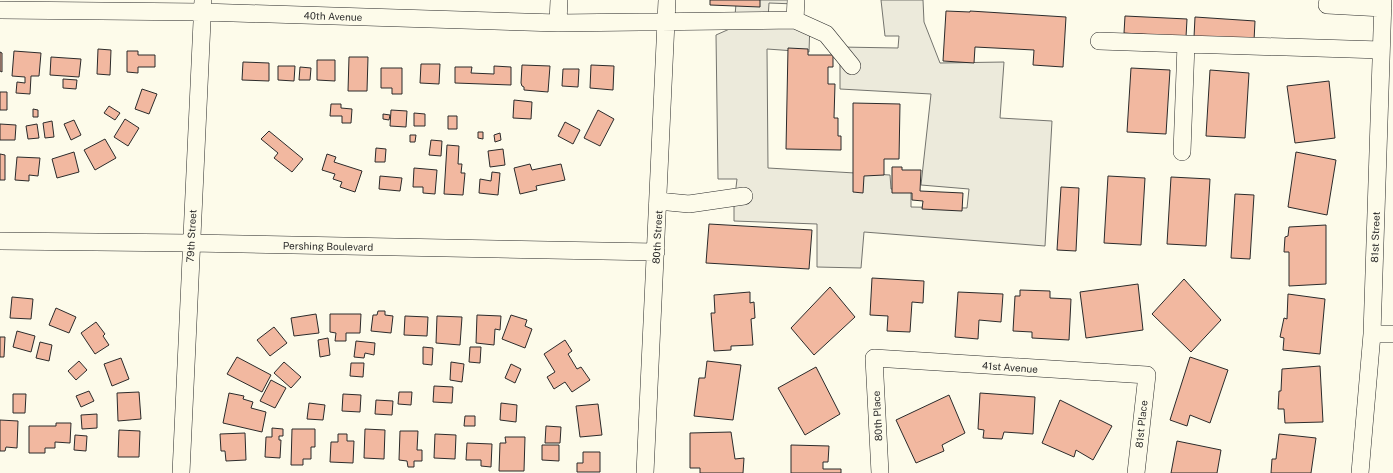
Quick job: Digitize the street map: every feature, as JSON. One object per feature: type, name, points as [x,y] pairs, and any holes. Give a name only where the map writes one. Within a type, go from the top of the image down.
[{"type":"street","points":[[558,23],[559,0]]},
{"type":"street","name":"80th Street","points":[[645,473],[667,0]]},
{"type":"street","points":[[796,0],[795,20],[826,34],[852,66]]},
{"type":"street","points":[[1328,0],[1327,5],[1383,4]]},
{"type":"street","name":"81st Street","points":[[1360,473],[1372,334],[1385,57],[1383,4]]},
{"type":"street","name":"40th Avenue","points":[[0,10],[202,6],[307,8],[558,23],[666,23],[795,20]]},
{"type":"street","name":"79th Street","points":[[181,473],[202,6]]},
{"type":"street","points":[[1099,41],[1186,44],[1385,57]]},
{"type":"street","points":[[1182,152],[1186,44]]},
{"type":"street","points":[[658,201],[689,204],[744,196]]},
{"type":"street","name":"Pershing Boulevard","points":[[0,241],[191,243],[656,252]]},
{"type":"street","points":[[1372,334],[1393,334]]},
{"type":"street","name":"41st Avenue","points":[[874,358],[1147,375]]},
{"type":"street","name":"80th Place","points":[[874,358],[880,473]]},
{"type":"street","name":"81st Place","points":[[1136,473],[1147,375]]},
{"type":"shaded area","points":[[713,0],[795,0],[795,4],[769,3],[768,19],[810,21],[809,52],[767,49],[768,168],[890,175],[891,189],[911,188],[911,207],[967,208],[969,189],[921,185],[931,94],[840,89],[840,47],[898,48],[899,36],[885,36],[881,0],[923,0],[924,22],[940,63],[1004,62],[1000,118],[1052,121],[1045,246],[864,232],[861,268],[817,267],[817,224],[734,221],[734,204],[737,179],[718,179],[716,35],[734,27],[736,4]]},
{"type":"building","points":[[710,0],[760,0],[760,7],[710,5]]},
{"type":"building","points":[[946,11],[1066,17],[1063,67],[1033,65],[1034,50],[975,47],[974,63],[943,61]]},
{"type":"building","points":[[1125,16],[1187,19],[1186,37],[1124,33]]},
{"type":"building","points":[[1195,17],[1255,21],[1254,41],[1194,37]]},
{"type":"building","points":[[788,48],[808,49],[808,55],[833,55],[833,67],[828,67],[828,84],[835,84],[834,118],[838,118],[838,136],[841,136],[841,150],[786,149]]},
{"type":"building","points":[[98,49],[111,50],[110,75],[97,74]]},
{"type":"building","points":[[14,51],[41,53],[39,76],[31,76],[30,94],[16,93],[17,82],[25,83],[25,77],[12,76]]},
{"type":"building","points":[[127,51],[138,51],[138,55],[155,55],[155,67],[138,67],[138,73],[127,72]]},
{"type":"building","points":[[0,52],[2,53],[2,72],[0,71]]},
{"type":"building","points":[[51,57],[81,59],[79,77],[50,75]]},
{"type":"building","points":[[349,57],[368,57],[367,91],[348,91]]},
{"type":"building","points":[[317,60],[335,60],[335,81],[317,80]]},
{"type":"building","points":[[243,62],[269,63],[269,81],[242,80]]},
{"type":"building","points":[[421,64],[440,64],[439,84],[420,83]]},
{"type":"building","points":[[522,65],[550,66],[548,92],[524,90],[521,83]]},
{"type":"building","points":[[591,65],[614,66],[613,90],[590,88]]},
{"type":"building","points":[[278,66],[295,66],[294,81],[278,80]]},
{"type":"building","points":[[494,66],[511,67],[511,85],[455,83],[455,67],[472,67],[471,73],[494,74]]},
{"type":"building","points":[[300,67],[311,68],[310,80],[299,80]]},
{"type":"building","points":[[381,68],[402,68],[402,94],[392,94],[392,88],[381,88]]},
{"type":"building","points":[[1131,68],[1170,70],[1166,134],[1127,132]]},
{"type":"building","points":[[563,69],[579,69],[578,87],[562,86]]},
{"type":"building","points":[[1210,70],[1249,73],[1245,138],[1206,136]]},
{"type":"building","points":[[63,79],[77,80],[76,89],[63,88]]},
{"type":"building","points":[[1329,81],[1335,138],[1295,143],[1287,86]]},
{"type":"building","points":[[142,89],[157,94],[149,114],[135,109]]},
{"type":"building","points":[[0,92],[7,92],[7,110],[0,110]]},
{"type":"building","points":[[514,100],[532,102],[531,119],[513,118]]},
{"type":"building","points":[[853,103],[900,104],[899,159],[884,159],[884,175],[864,176],[863,193],[853,192]]},
{"type":"building","points":[[331,104],[341,104],[341,108],[352,109],[351,123],[342,123],[342,116],[330,116]]},
{"type":"building","points":[[109,106],[120,113],[115,120],[104,113]]},
{"type":"building","points":[[33,109],[38,110],[38,117],[33,117]]},
{"type":"building","points":[[391,110],[407,111],[406,127],[390,126]]},
{"type":"building","points":[[598,110],[614,119],[600,146],[584,138]]},
{"type":"building","points":[[414,113],[425,114],[425,126],[414,126]]},
{"type":"building","points":[[383,114],[390,115],[389,120],[383,119]]},
{"type":"building","points":[[448,116],[457,116],[457,129],[448,129]]},
{"type":"building","points":[[125,119],[139,128],[128,146],[114,137]]},
{"type":"building","points":[[74,120],[81,135],[71,140],[64,124]]},
{"type":"building","points":[[52,121],[54,137],[45,138],[43,123]]},
{"type":"building","points":[[565,122],[580,130],[573,144],[558,136]]},
{"type":"building","points":[[0,124],[16,125],[15,140],[0,140]]},
{"type":"building","points":[[37,124],[39,138],[28,139],[26,126]]},
{"type":"building","points":[[269,131],[303,159],[292,172],[274,158],[278,153],[261,139]]},
{"type":"building","points":[[478,132],[483,132],[483,139],[478,138]]},
{"type":"building","points":[[500,133],[501,140],[495,142],[494,135]]},
{"type":"building","points":[[410,135],[416,135],[415,142],[410,142]]},
{"type":"building","points":[[105,139],[116,158],[95,170],[84,150]]},
{"type":"building","points":[[431,140],[442,141],[441,156],[429,155]]},
{"type":"building","points":[[447,145],[459,146],[458,164],[462,164],[461,173],[465,173],[463,195],[444,194]]},
{"type":"building","points":[[376,148],[386,149],[385,162],[375,162]]},
{"type":"building","points":[[503,149],[505,165],[490,167],[488,151]]},
{"type":"building","points":[[74,152],[79,172],[57,178],[52,159]]},
{"type":"building","points":[[1296,152],[1336,160],[1327,215],[1288,207]]},
{"type":"building","points":[[0,154],[5,155],[5,180],[0,180]]},
{"type":"building","points":[[327,154],[336,157],[334,162],[362,171],[355,192],[340,187],[342,182],[333,179],[335,174],[322,170]]},
{"type":"building","points":[[17,157],[40,158],[38,176],[29,175],[29,181],[15,180]]},
{"type":"building","points":[[530,164],[532,170],[561,164],[565,180],[536,186],[537,190],[520,194],[514,168]]},
{"type":"building","points":[[892,167],[902,167],[902,170],[921,170],[920,191],[963,193],[962,211],[922,209],[923,201],[912,200],[912,193],[892,193]]},
{"type":"building","points":[[414,168],[437,170],[435,194],[423,193],[423,187],[413,187]]},
{"type":"building","points":[[492,172],[500,173],[498,195],[479,193],[480,179],[491,181]]},
{"type":"building","points":[[380,176],[402,178],[400,191],[379,189]]},
{"type":"building","points":[[1108,176],[1145,178],[1141,245],[1104,243]]},
{"type":"building","points":[[1171,177],[1210,179],[1206,246],[1167,244]]},
{"type":"building","points":[[1061,187],[1079,188],[1076,251],[1057,250]]},
{"type":"building","points":[[1235,194],[1254,195],[1250,259],[1231,258]]},
{"type":"building","points":[[709,224],[812,230],[809,269],[706,263]]},
{"type":"building","points":[[1326,225],[1326,284],[1289,286],[1289,252],[1284,252],[1285,237],[1288,236],[1289,227]]},
{"type":"building","points":[[872,278],[924,281],[923,303],[912,302],[910,332],[887,331],[888,316],[870,315]]},
{"type":"building","points":[[1184,279],[1221,320],[1191,352],[1152,314]]},
{"type":"building","points":[[1138,284],[1143,330],[1086,338],[1080,292]]},
{"type":"building","points":[[830,287],[855,317],[814,355],[791,328]]},
{"type":"building","points":[[1020,290],[1050,291],[1050,298],[1071,299],[1069,340],[1032,338],[1032,332],[1013,331],[1015,296],[1020,296]]},
{"type":"building","points":[[750,292],[750,303],[754,302],[755,318],[751,319],[753,345],[731,346],[731,350],[714,351],[711,313],[715,313],[714,295]]},
{"type":"building","points":[[958,292],[1003,294],[1001,322],[979,320],[978,339],[955,337]]},
{"type":"building","points":[[1288,294],[1325,299],[1320,354],[1283,350],[1284,338],[1280,337],[1284,318],[1287,319]]},
{"type":"building","points":[[12,297],[33,299],[31,319],[10,318]]},
{"type":"building","points":[[56,308],[76,317],[69,333],[49,325]]},
{"type":"building","points":[[378,311],[385,311],[385,315],[393,316],[391,333],[371,331],[373,315],[377,315]]},
{"type":"building","points":[[316,314],[319,333],[294,336],[291,318]]},
{"type":"building","points":[[330,314],[361,314],[360,333],[346,333],[346,341],[335,341],[336,333],[330,332]]},
{"type":"building","points":[[477,315],[501,316],[500,330],[495,329],[494,345],[476,343]]},
{"type":"building","points":[[511,315],[527,320],[525,326],[532,329],[525,348],[502,339]]},
{"type":"building","points":[[405,316],[428,317],[427,336],[404,335]]},
{"type":"building","points":[[437,316],[462,317],[460,345],[436,343]]},
{"type":"building","points":[[96,322],[105,334],[103,336],[109,345],[95,354],[81,333]]},
{"type":"building","points":[[274,327],[287,343],[270,356],[257,340]]},
{"type":"building","points":[[17,331],[35,336],[31,352],[13,347]]},
{"type":"building","points":[[0,337],[5,337],[4,357],[0,357]]},
{"type":"building","points":[[328,338],[330,355],[320,357],[318,340]]},
{"type":"building","points":[[565,340],[572,351],[568,354],[577,369],[581,367],[590,380],[572,392],[565,382],[554,389],[547,377],[555,372],[544,354]]},
{"type":"building","points":[[356,341],[375,343],[374,355],[365,353],[364,358],[354,357]]},
{"type":"building","points":[[40,342],[52,345],[49,361],[36,358]]},
{"type":"building","points":[[423,347],[433,348],[432,365],[423,364]]},
{"type":"building","points":[[470,347],[481,347],[480,363],[469,362]]},
{"type":"building","points":[[237,357],[271,375],[262,392],[227,374]]},
{"type":"building","points":[[1190,357],[1228,370],[1210,423],[1190,415],[1187,426],[1170,420]]},
{"type":"building","points":[[121,358],[129,379],[112,386],[104,364]]},
{"type":"building","points":[[79,361],[87,370],[76,380],[68,371]]},
{"type":"building","points":[[707,361],[741,365],[733,420],[694,416],[699,378],[705,378]]},
{"type":"building","points":[[284,362],[301,377],[291,388],[274,373]]},
{"type":"building","points":[[451,362],[464,364],[462,382],[450,380]]},
{"type":"building","points":[[351,363],[364,363],[363,377],[350,376]]},
{"type":"building","points":[[511,364],[521,369],[515,383],[505,378]]},
{"type":"building","points":[[1320,366],[1323,422],[1285,423],[1284,409],[1278,409],[1282,369]]},
{"type":"building","points":[[816,367],[840,414],[805,435],[778,388]]},
{"type":"building","points":[[271,380],[286,388],[275,408],[260,401]]},
{"type":"building","points":[[434,386],[453,387],[452,403],[433,402]]},
{"type":"building","points":[[89,391],[94,401],[81,407],[76,396]]},
{"type":"building","points":[[139,392],[141,419],[118,421],[117,393]]},
{"type":"building","points":[[399,392],[412,392],[411,405],[398,404]]},
{"type":"building","points":[[229,393],[244,396],[243,399],[253,402],[251,408],[266,412],[262,432],[223,423]]},
{"type":"building","points":[[980,393],[1035,397],[1033,434],[1004,432],[1002,439],[983,438],[984,430],[978,429]]},
{"type":"building","points":[[13,394],[26,394],[25,413],[13,413]]},
{"type":"building","points":[[343,394],[361,395],[360,412],[342,411]]},
{"type":"building","points":[[949,395],[965,433],[942,445],[944,451],[916,463],[896,420]]},
{"type":"building","points":[[376,400],[393,401],[392,415],[375,414]]},
{"type":"building","points":[[1060,400],[1112,426],[1093,460],[1076,450],[1074,457],[1042,443]]},
{"type":"building","points":[[309,403],[325,405],[323,420],[307,419]]},
{"type":"building","points":[[501,403],[517,405],[516,422],[500,420]]},
{"type":"building","points":[[598,404],[602,435],[580,437],[576,406]]},
{"type":"building","points":[[97,414],[97,428],[82,429],[81,415]]},
{"type":"building","points":[[465,416],[475,416],[475,426],[464,426]]},
{"type":"building","points":[[0,420],[18,421],[17,448],[6,447],[5,451],[0,451]]},
{"type":"building","points":[[56,423],[71,423],[70,443],[55,442],[55,448],[45,448],[45,453],[29,453],[29,426],[56,426]]},
{"type":"building","points":[[546,426],[561,427],[560,443],[545,443]]},
{"type":"building","points":[[272,428],[283,429],[283,436],[279,436],[279,440],[281,440],[280,458],[265,457],[266,437],[272,437]]},
{"type":"building","points":[[292,429],[315,429],[315,447],[311,447],[311,459],[303,459],[303,465],[291,465]]},
{"type":"building","points":[[365,429],[385,430],[384,459],[364,458]]},
{"type":"building","points":[[119,430],[140,431],[139,457],[118,457]]},
{"type":"building","points":[[400,431],[418,431],[417,450],[422,450],[422,461],[414,461],[414,467],[408,467],[407,461],[399,460]]},
{"type":"building","points":[[731,432],[735,459],[744,458],[743,473],[700,473],[700,468],[690,468],[690,433]]},
{"type":"building","points":[[245,433],[246,460],[226,461],[225,451],[221,451],[220,434]]},
{"type":"building","points":[[338,434],[347,434],[347,441],[354,441],[353,463],[330,462],[331,442],[338,442]]},
{"type":"building","points":[[435,434],[456,435],[455,459],[434,458]]},
{"type":"building","points":[[1279,434],[1316,438],[1311,473],[1271,473],[1272,459],[1276,459]]},
{"type":"building","points":[[75,435],[87,436],[86,451],[74,450]]},
{"type":"building","points":[[505,437],[525,437],[524,471],[499,471],[500,443],[506,443]]},
{"type":"building","points":[[1177,441],[1221,450],[1217,473],[1171,473]]},
{"type":"building","points":[[467,443],[492,444],[491,467],[481,466],[481,460],[466,460]]},
{"type":"building","points":[[542,445],[559,445],[559,461],[542,460]]},
{"type":"building","points":[[791,445],[829,446],[828,462],[823,462],[823,469],[841,469],[841,473],[791,473]]},
{"type":"building","points":[[583,452],[600,452],[600,472],[577,472],[577,463],[583,463]]}]
